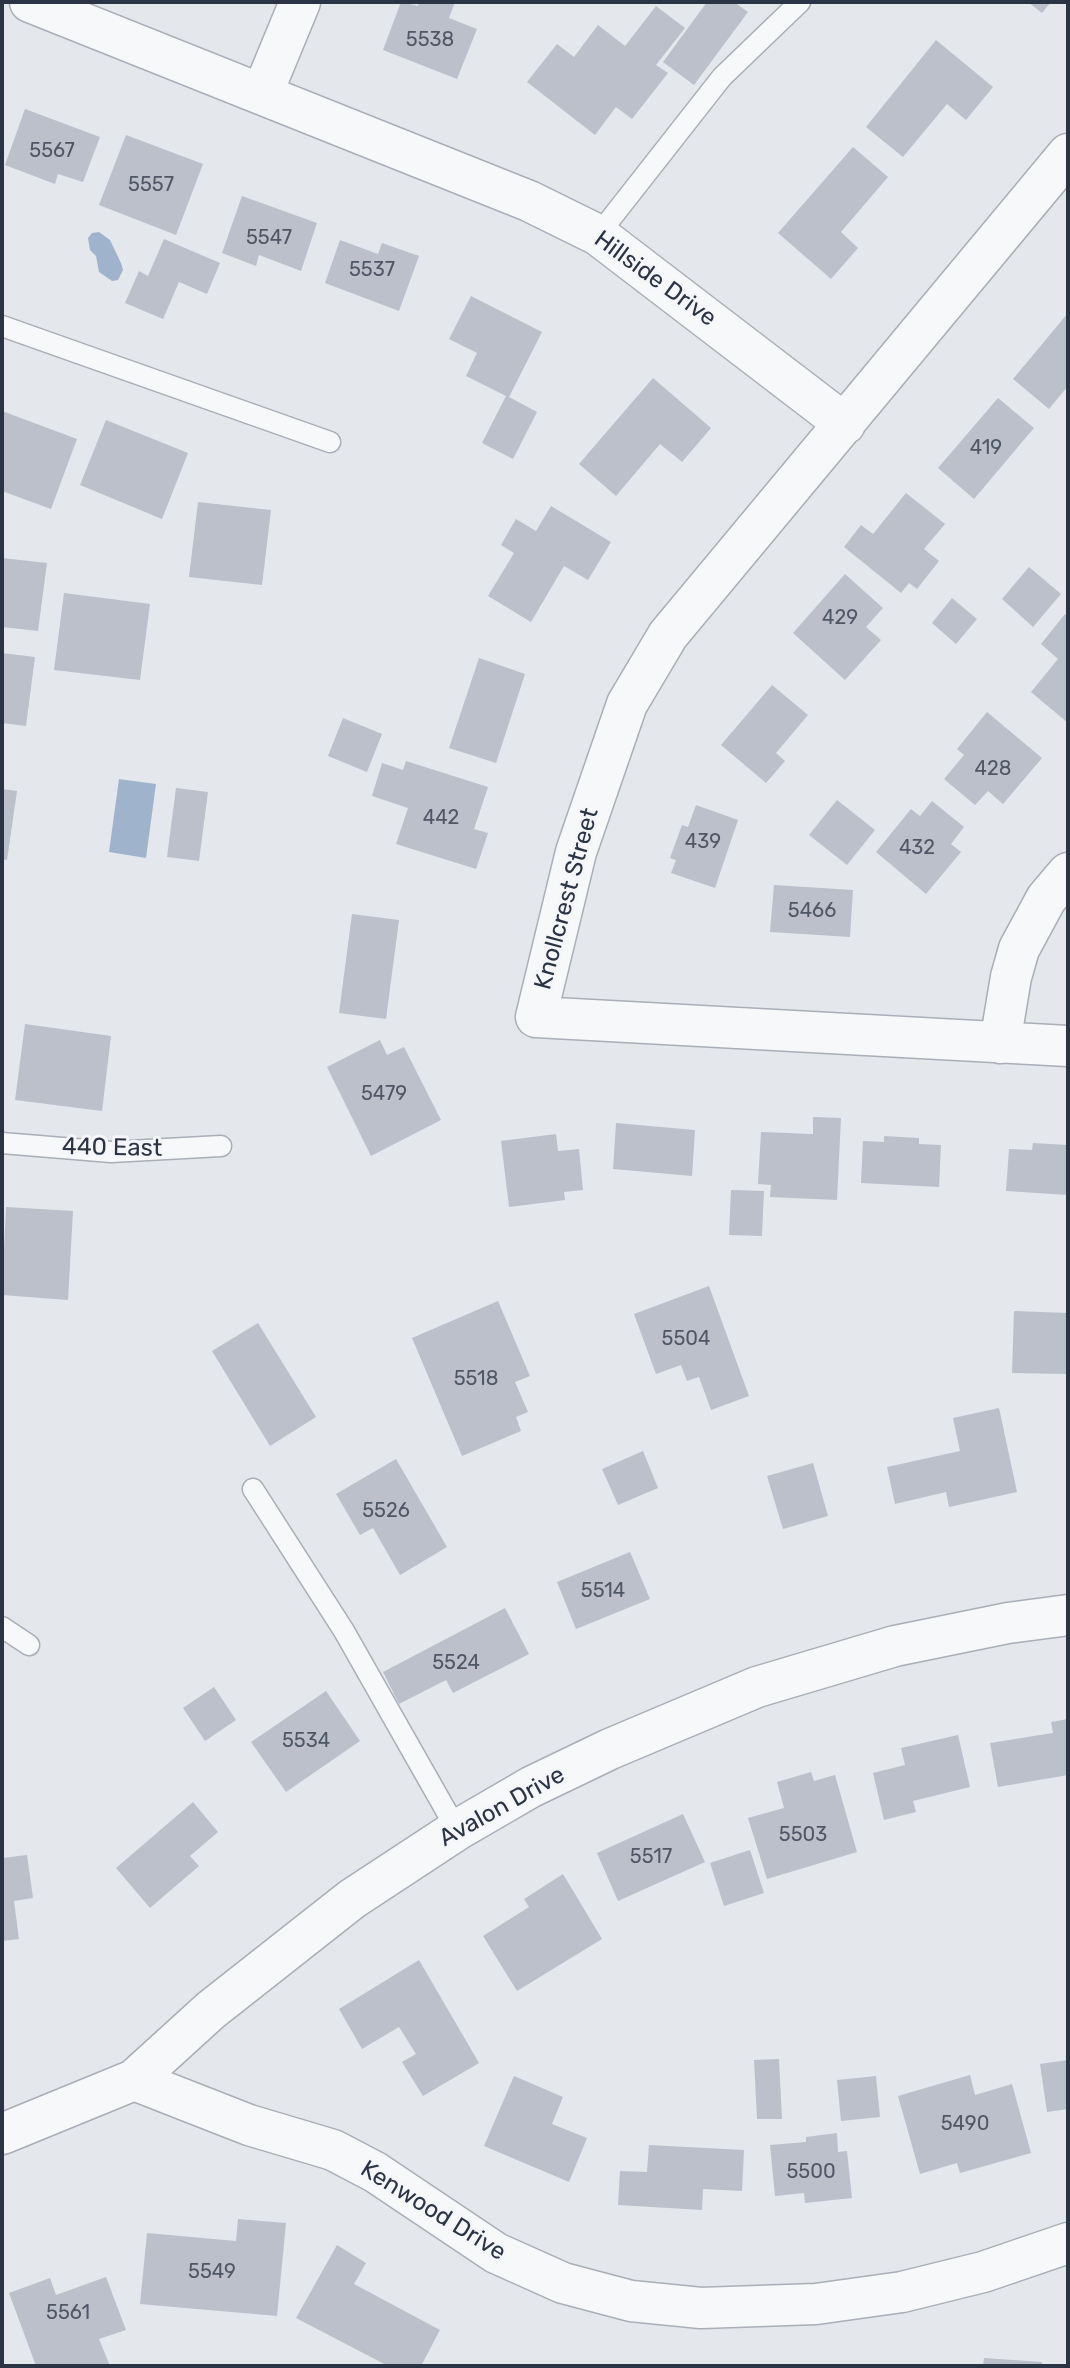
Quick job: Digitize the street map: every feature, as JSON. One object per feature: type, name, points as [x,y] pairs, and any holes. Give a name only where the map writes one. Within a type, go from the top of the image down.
[{"type":"street","name":"Hillside Drive","points":[[30,2],[529,201],[598,235],[845,424]]},
{"type":"street","points":[[262,94],[300,2]]},
{"type":"street","points":[[845,424],[1068,154]]},
{"type":"street","name":"Knollcrest Street","points":[[845,424],[668,635],[627,704],[576,852],[536,1017],[1068,1046]]},
{"type":"street","points":[[1000,1043],[1019,949],[1046,899],[1068,873]]},
{"type":"street","name":"Avalon Drive","points":[[2,2134],[134,2080],[211,2010],[352,1899],[457,1830],[531,1787],[610,1749],[757,1687],[895,1646],[1008,1623],[1068,1615]]},
{"type":"street","name":"Kenwood Drive","points":[[134,2080],[249,2125],[333,2150],[375,2172],[496,2253],[563,2283],[631,2301],[701,2308],[816,2304],[902,2292],[983,2272],[1068,2243]]},
{"type":"lane","points":[[598,235],[722,77],[800,2]]},
{"type":"lane","points":[[2,326],[330,442]]},
{"type":"lane","name":"440 East","points":[[2,1143],[111,1152],[221,1146]]},
{"type":"lane","points":[[253,1489],[344,1631],[457,1830]]},
{"type":"lane","points":[[2,1627],[29,1645]]},
{"type":"water","points":[[99,232],[110,240],[121,263],[123,270],[118,280],[112,281],[99,272],[96,256],[90,250],[88,238],[92,233]]},
{"type":"water","points":[[119,779],[156,784],[146,858],[109,852]]},
{"type":"building","points":[[401,2],[418,6],[419,2],[455,2],[449,18],[477,29],[457,79],[383,50]]},
{"type":"building","points":[[707,2],[734,2],[748,12],[694,85],[663,62]]},
{"type":"building","points":[[1028,2],[1051,2],[1042,13]]},
{"type":"building","points":[[656,6],[685,28],[656,65],[668,73],[632,119],[616,107],[595,135],[527,82],[557,44],[574,57],[598,25],[625,46]]},
{"type":"building","points":[[936,40],[993,87],[966,120],[947,104],[903,157],[866,127]]},
{"type":"building","points":[[25,109],[100,137],[83,182],[58,174],[55,184],[5,165]]},
{"type":"building","points":[[126,135],[203,164],[176,235],[99,205]]},
{"type":"building","points":[[853,147],[888,177],[841,232],[858,248],[831,279],[778,233]]},
{"type":"building","points":[[242,196],[317,223],[301,271],[259,255],[256,266],[222,253]]},
{"type":"building","points":[[164,239],[220,263],[207,294],[179,282],[163,319],[125,303],[139,271],[148,276]]},
{"type":"building","points":[[340,240],[378,254],[382,243],[419,256],[399,311],[325,283]]},
{"type":"building","points":[[471,296],[542,332],[509,397],[537,412],[513,459],[482,443],[506,396],[466,376],[477,353],[449,339]]},
{"type":"building","points":[[1068,313],[1068,386],[1049,409],[1013,379]]},
{"type":"building","points":[[653,378],[711,428],[682,462],[660,444],[616,496],[579,464]]},
{"type":"building","points":[[998,398],[1034,428],[974,499],[938,468]]},
{"type":"building","points":[[2,411],[77,439],[51,509],[2,491]]},
{"type":"building","points":[[106,420],[188,453],[162,519],[80,485]]},
{"type":"building","points":[[906,493],[945,524],[924,549],[939,561],[917,589],[909,583],[901,593],[844,547],[861,525],[873,534]]},
{"type":"building","points":[[198,502],[271,510],[262,585],[189,577]]},
{"type":"building","points":[[551,506],[611,542],[588,580],[564,566],[531,622],[488,596],[514,553],[501,545],[516,519],[536,531]]},
{"type":"building","points":[[2,558],[47,563],[38,631],[2,627]]},
{"type":"building","points":[[1029,567],[1061,594],[1033,627],[1002,599]]},
{"type":"building","points":[[845,574],[883,608],[866,627],[881,640],[845,680],[793,633]]},
{"type":"building","points":[[64,593],[150,604],[140,680],[54,670]]},
{"type":"building","points":[[952,598],[977,619],[956,644],[932,623]]},
{"type":"building","points":[[1065,614],[1068,616],[1068,723],[1031,692],[1058,659],[1041,644]]},
{"type":"building","points":[[2,653],[35,657],[26,726],[2,723]]},
{"type":"building","points":[[479,658],[525,674],[496,763],[449,748]]},
{"type":"building","points":[[772,685],[808,715],[776,753],[785,761],[766,783],[721,745]]},
{"type":"building","points":[[987,712],[1042,758],[1003,804],[988,791],[975,805],[944,779],[964,755],[957,749]]},
{"type":"building","points":[[343,718],[382,734],[367,772],[328,756]]},
{"type":"building","points":[[406,761],[488,787],[474,829],[488,833],[476,869],[396,844],[408,808],[372,796],[382,763],[403,770]]},
{"type":"building","points":[[176,788],[208,792],[199,861],[167,857]]},
{"type":"building","points":[[2,789],[17,791],[7,860],[2,859]]},
{"type":"building","points":[[837,800],[875,830],[847,865],[809,835]]},
{"type":"building","points":[[932,801],[964,827],[951,844],[961,852],[926,894],[876,852],[911,809],[920,816]]},
{"type":"building","points":[[696,805],[738,820],[715,888],[671,873],[676,860],[670,858],[682,825],[688,827]]},
{"type":"building","points":[[774,885],[853,890],[850,937],[770,932]]},
{"type":"building","points":[[352,914],[399,920],[386,1019],[339,1013]]},
{"type":"building","points":[[25,1024],[111,1036],[102,1111],[15,1100]]},
{"type":"building","points":[[380,1040],[387,1055],[404,1047],[441,1120],[371,1156],[327,1067]]},
{"type":"building","points":[[813,1117],[841,1118],[837,1200],[770,1197],[771,1185],[758,1184],[761,1132],[813,1134]]},
{"type":"building","points":[[616,1123],[695,1130],[692,1176],[613,1169]]},
{"type":"building","points":[[556,1134],[558,1151],[579,1149],[583,1190],[564,1192],[565,1200],[509,1207],[501,1141]]},
{"type":"building","points":[[884,1136],[919,1138],[919,1144],[941,1145],[939,1187],[861,1183],[863,1141],[884,1142]]},
{"type":"building","points":[[1033,1143],[1067,1145],[1068,1195],[1006,1191],[1009,1149],[1032,1150]]},
{"type":"building","points":[[731,1190],[764,1191],[762,1236],[729,1235]]},
{"type":"building","points":[[6,1207],[73,1211],[68,1300],[2,1295]]},
{"type":"building","points":[[709,1286],[749,1396],[711,1410],[699,1377],[687,1381],[681,1365],[656,1374],[634,1314]]},
{"type":"building","points":[[498,1301],[530,1376],[515,1382],[528,1412],[516,1417],[521,1431],[462,1456],[412,1338]]},
{"type":"building","points":[[1014,1311],[1068,1313],[1068,1374],[1012,1373]]},
{"type":"building","points":[[258,1323],[316,1417],[270,1446],[212,1351]]},
{"type":"building","points":[[999,1408],[1017,1492],[949,1507],[946,1492],[895,1504],[887,1467],[960,1451],[953,1418]]},
{"type":"building","points":[[643,1451],[658,1488],[618,1505],[602,1469]]},
{"type":"building","points":[[396,1459],[447,1547],[400,1575],[373,1528],[360,1535],[336,1494]]},
{"type":"building","points":[[813,1463],[828,1516],[783,1529],[767,1476]]},
{"type":"building","points":[[630,1552],[650,1599],[576,1629],[557,1582]]},
{"type":"building","points":[[505,1608],[529,1654],[453,1693],[446,1680],[399,1704],[383,1672]]},
{"type":"building","points":[[214,1687],[236,1720],[205,1741],[183,1708]]},
{"type":"building","points":[[326,1691],[360,1741],[286,1792],[251,1742]]},
{"type":"building","points":[[1068,1719],[1068,1775],[998,1787],[990,1743],[1053,1733],[1051,1722]]},
{"type":"building","points":[[958,1735],[970,1787],[913,1801],[916,1812],[884,1820],[873,1773],[905,1765],[901,1748]]},
{"type":"building","points":[[811,1772],[814,1781],[835,1775],[857,1852],[767,1879],[748,1818],[784,1808],[777,1782]]},
{"type":"building","points":[[193,1802],[218,1832],[190,1856],[199,1866],[150,1908],[116,1868]]},
{"type":"building","points":[[683,1814],[705,1862],[618,1901],[597,1853]]},
{"type":"building","points":[[750,1850],[764,1893],[724,1906],[710,1863]]},
{"type":"building","points":[[27,1855],[33,1898],[14,1901],[19,1939],[2,1941],[2,1858]]},
{"type":"building","points":[[563,1874],[602,1939],[517,1991],[483,1936],[529,1907],[524,1899]]},
{"type":"building","points":[[419,1960],[479,2063],[423,2096],[402,2062],[416,2054],[399,2027],[362,2049],[339,2009]]},
{"type":"building","points":[[779,2059],[782,2119],[757,2119],[754,2060]]},
{"type":"building","points":[[1068,2060],[1068,2109],[1047,2112],[1040,2064]]},
{"type":"building","points":[[970,2075],[975,2095],[1012,2084],[1031,2153],[960,2173],[957,2163],[920,2174],[898,2096]]},
{"type":"building","points":[[514,2076],[563,2097],[552,2124],[587,2138],[569,2182],[484,2146]]},
{"type":"building","points":[[876,2076],[880,2117],[841,2121],[837,2080]]},
{"type":"building","points":[[837,2133],[838,2152],[847,2151],[852,2198],[805,2203],[804,2193],[775,2196],[770,2145],[806,2142],[806,2137]]},
{"type":"building","points":[[649,2145],[744,2150],[742,2191],[703,2189],[702,2210],[618,2205],[620,2171],[647,2172]]},
{"type":"building","points":[[238,2219],[286,2223],[277,2316],[140,2304],[147,2233],[236,2241]]},
{"type":"building","points":[[337,2245],[366,2263],[354,2284],[440,2330],[421,2366],[388,2366],[296,2318]]},
{"type":"building","points":[[106,2277],[126,2330],[99,2339],[110,2366],[36,2366],[9,2293],[50,2278],[56,2295]]},
{"type":"building","points":[[984,2358],[1042,2362],[1042,2366],[983,2366]]}]
